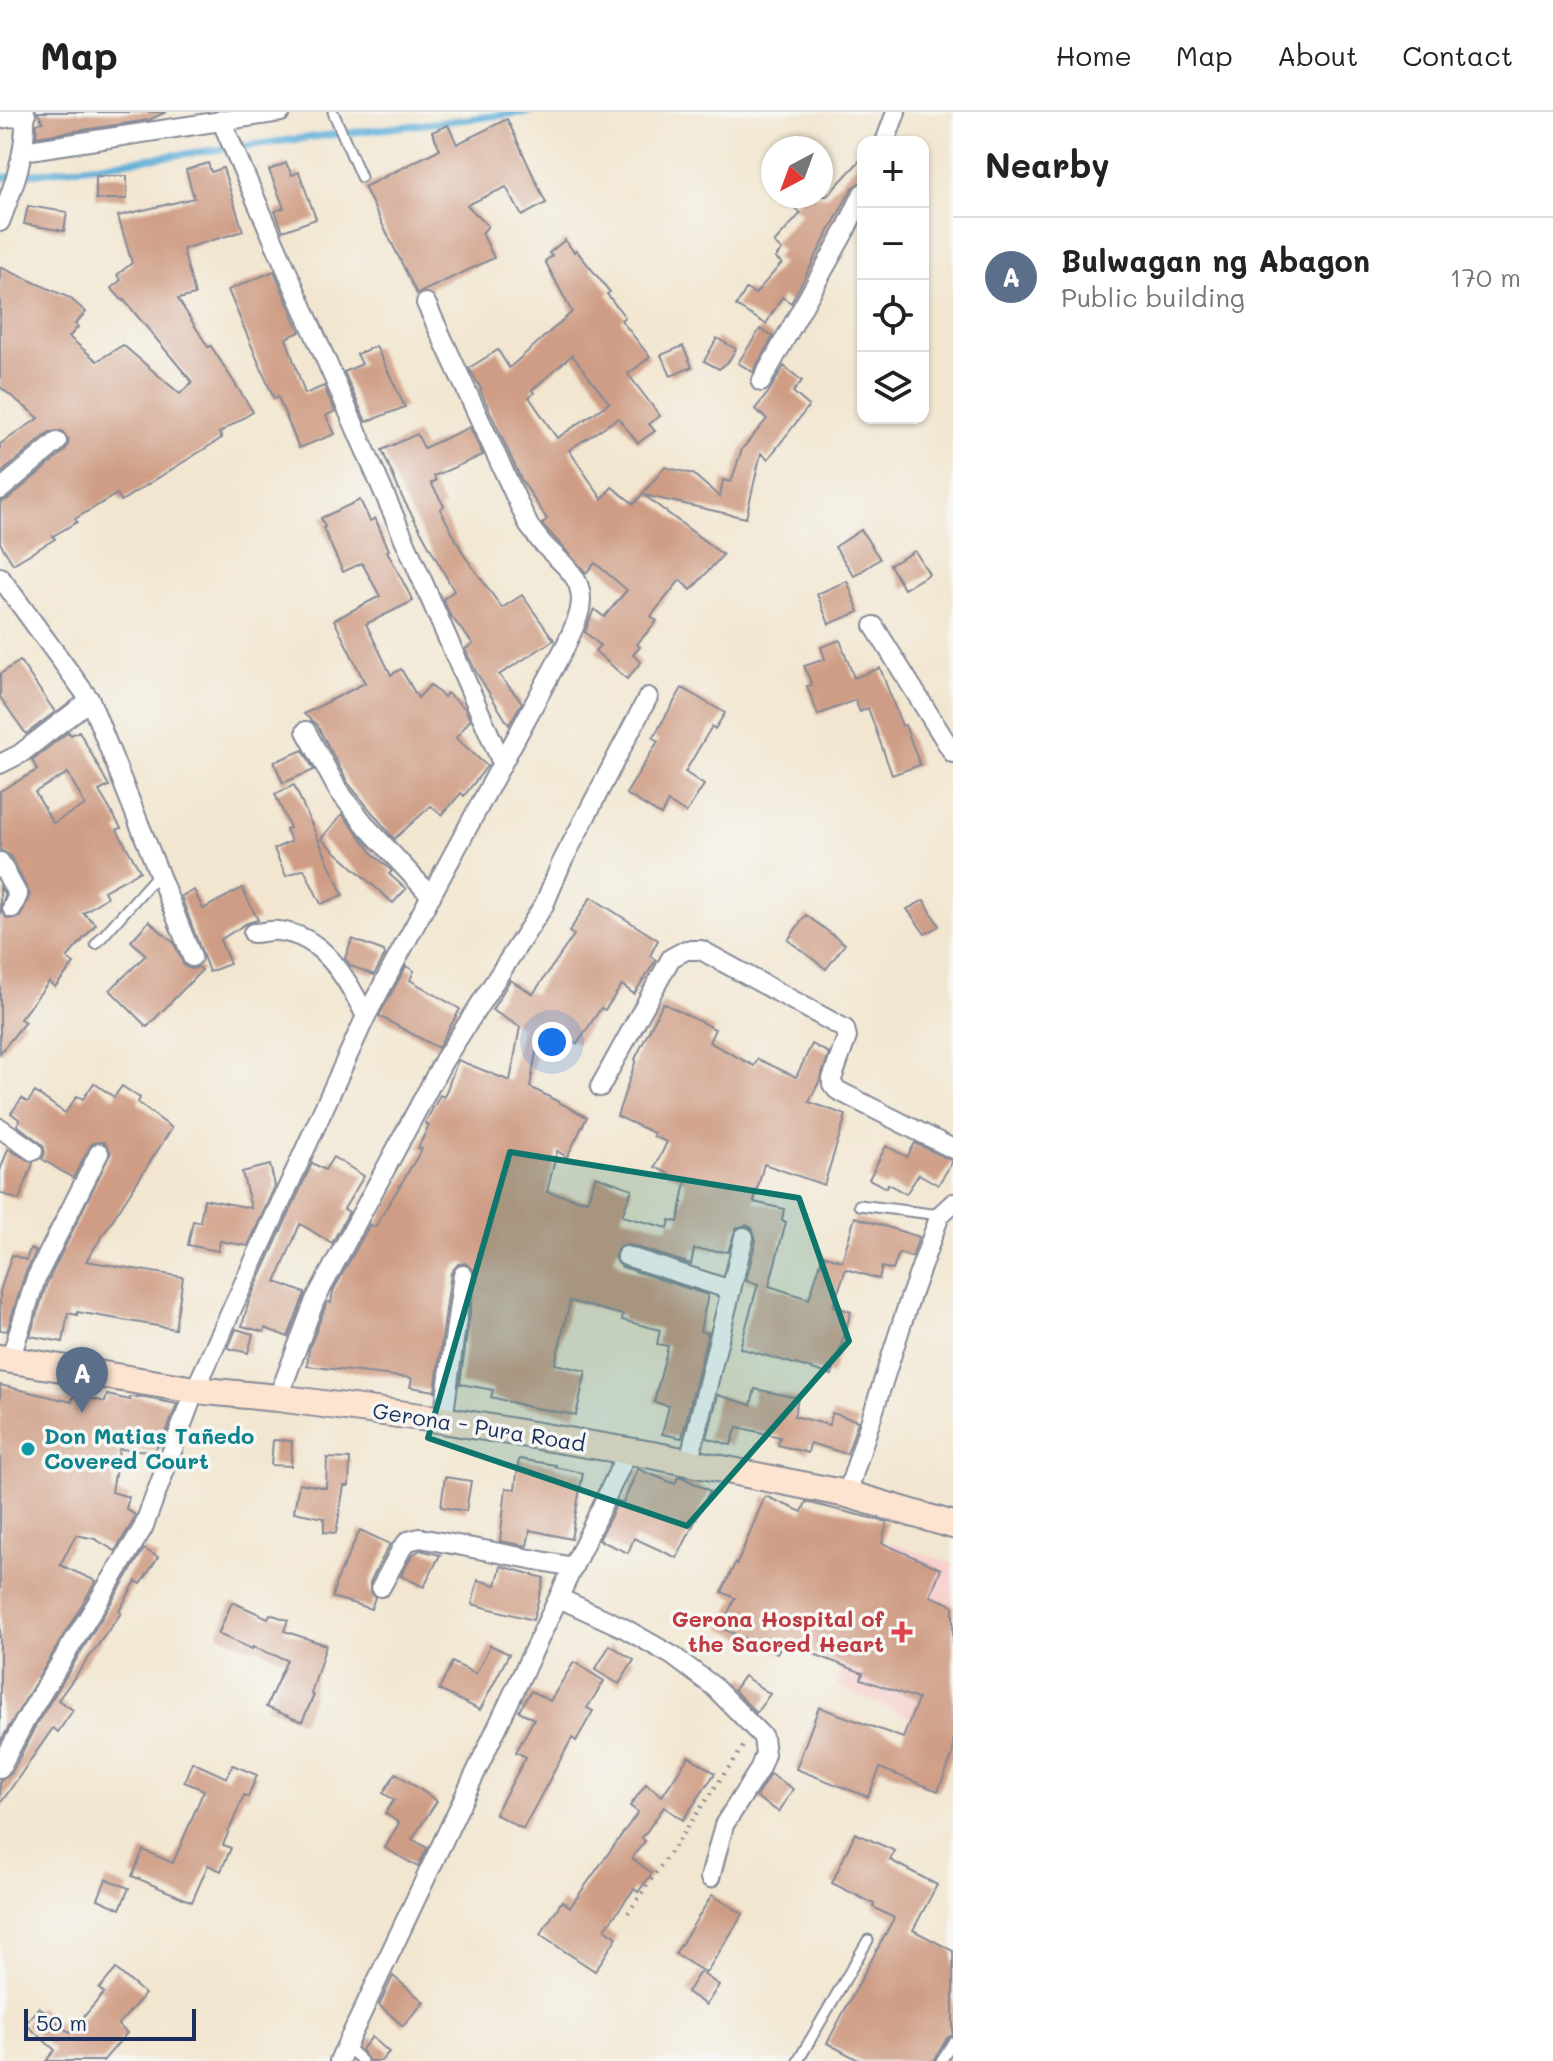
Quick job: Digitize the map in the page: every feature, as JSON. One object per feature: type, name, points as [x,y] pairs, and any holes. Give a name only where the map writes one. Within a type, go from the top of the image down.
[{"type":"main road","name":"Gerona - Pura Road","points":[[5,1359],[195,1390],[443,1420],[689,1461],[847,1494],[953,1525]]},
{"type":"street","points":[[23,151],[281,112]]},
{"type":"street","points":[[887,136],[896,112]]},
{"type":"street","points":[[0,119],[26,114],[23,151],[0,222]]},
{"type":"street","points":[[221,120],[502,763]]},
{"type":"street","points":[[761,382],[857,206]]},
{"type":"street","points":[[0,1768],[26,1719],[143,1528],[195,1390],[366,1016],[566,645],[580,609],[581,595],[576,579],[529,526],[426,303]]},
{"type":"street","points":[[0,490],[57,442]]},
{"type":"street","points":[[0,577],[90,700],[192,957]]},
{"type":"street","points":[[874,626],[953,753]]},
{"type":"street","points":[[278,1398],[315,1300],[444,1060],[544,905],[561,864],[648,697]]},
{"type":"street","points":[[0,764],[20,754],[90,700]]},
{"type":"street","points":[[306,731],[338,790],[368,828],[431,896]]},
{"type":"street","points":[[0,862],[18,895],[12,908]]},
{"type":"street","points":[[253,933],[278,931],[303,938],[327,955],[343,973],[366,1016]]},
{"type":"street","points":[[600,1087],[671,958],[686,950],[701,950],[845,1029],[847,1037],[832,1079],[837,1090],[953,1149]]},
{"type":"street","points":[[0,1128],[33,1151]]},
{"type":"street","points":[[5,1359],[36,1278],[99,1153]]},
{"type":"street","points":[[847,1494],[910,1298],[946,1209]]},
{"type":"street","points":[[689,1461],[744,1237]]},
{"type":"street","points":[[626,1256],[731,1290]]},
{"type":"street","points":[[443,1420],[463,1275]]},
{"type":"street","points":[[343,2054],[628,1451]]},
{"type":"street","points":[[381,1587],[402,1548],[408,1541],[420,1538],[573,1567]]},
{"type":"street","points":[[559,1598],[622,1627],[673,1656],[713,1686],[763,1737],[765,1754],[759,1770],[724,1825],[710,1878]]},
{"type":"lane","points":[[333,112],[361,177]]},
{"type":"lane","points":[[96,944],[159,873]]},
{"type":"lane","points":[[859,1205],[946,1209]]},
{"type":"lane","points":[[798,2061],[868,1940]]},
{"type":"lane","points":[[941,2061],[953,2042]]},
{"type":"lane","points":[[343,2054],[362,2061]]},
{"type":"path","points":[[628,1913],[755,1730]]},
{"type":"highlighted area","points":[[510,1152],[799,1198],[849,1341],[687,1526],[428,1438]]},
{"type":"shaded area","name":"Gerona Hospital of the Sacred Heart","points":[[889,1542],[953,1564],[953,1614],[912,1718],[836,1686]]},
{"type":"building","points":[[37,112],[166,112],[149,120],[36,137],[37,124],[43,122]]},
{"type":"building","points":[[507,119],[546,203],[522,216],[506,187],[467,205],[488,226],[482,233],[494,258],[417,294],[364,187],[440,149],[432,132],[448,125],[457,144]]},
{"type":"building","points":[[208,163],[211,172],[223,168],[243,231],[183,249],[195,295],[178,299],[253,412],[219,433],[222,438],[121,501],[117,494],[75,519],[77,522],[53,536],[55,539],[13,564],[0,543],[0,502],[8,499],[65,451],[69,441],[62,431],[50,432],[0,474],[0,444],[39,418],[0,387],[0,267],[70,298],[86,312],[69,337],[97,361],[123,345],[180,394],[192,382],[111,288],[121,280],[117,275],[132,263],[118,216],[194,198],[186,170]]},
{"type":"building","points":[[286,163],[292,175],[299,172],[316,219],[283,231],[275,211],[284,208],[269,170]]},
{"type":"building","points":[[857,164],[857,185],[852,188],[791,303],[782,297],[766,324],[736,306],[746,289],[755,294],[782,263],[775,258],[782,250],[774,243],[801,213],[794,208],[833,208],[833,190]]},
{"type":"building","points":[[96,176],[127,176],[127,199],[96,199]]},
{"type":"building","points":[[28,206],[67,212],[64,231],[24,224]]},
{"type":"building","points":[[565,240],[574,252],[576,250],[610,292],[607,294],[625,317],[621,320],[650,357],[628,374],[660,416],[649,424],[655,431],[638,443],[618,418],[569,450],[602,499],[612,487],[634,504],[665,467],[693,474],[720,497],[723,480],[731,482],[742,449],[767,419],[755,409],[784,366],[802,381],[793,392],[809,406],[768,459],[761,453],[746,518],[644,495],[723,555],[691,590],[680,580],[651,616],[657,621],[637,644],[640,647],[633,655],[641,662],[627,679],[595,651],[600,645],[585,632],[594,609],[604,617],[627,590],[595,563],[586,573],[542,524],[547,519],[521,479],[469,368],[498,350],[509,368],[572,312],[545,261],[552,256],[549,253]],"holes":[[[572,355],[609,403],[557,438],[529,397],[534,393],[532,390]]]},
{"type":"building","points":[[274,271],[300,332],[286,338],[305,394],[324,386],[335,411],[326,416],[335,434],[299,448],[278,397],[274,399],[228,290]]},
{"type":"building","points":[[760,329],[773,336],[753,372],[738,363]]},
{"type":"building","points":[[717,338],[736,349],[719,369],[704,361]]},
{"type":"building","points":[[376,346],[405,407],[366,422],[344,372],[362,364],[357,354]]},
{"type":"building","points":[[683,346],[692,367],[671,376],[661,355]]},
{"type":"building","points":[[470,427],[483,455],[434,476],[436,481],[431,483],[444,506],[440,509],[464,555],[502,608],[522,595],[554,640],[499,675],[522,702],[509,725],[465,649],[473,644],[450,615],[443,599],[454,591],[402,497],[382,450],[417,434],[424,448]]},
{"type":"building","points":[[360,500],[370,521],[375,518],[387,551],[413,601],[366,624],[391,675],[401,669],[418,698],[430,685],[444,697],[447,693],[465,708],[470,720],[456,738],[487,766],[464,796],[461,793],[442,815],[431,806],[394,839],[348,783],[317,725],[304,714],[365,683],[334,620],[380,596],[362,563],[343,572],[321,518]]},
{"type":"building","points":[[861,530],[880,559],[854,576],[835,547]]},
{"type":"building","points":[[915,551],[929,574],[904,589],[890,565]]},
{"type":"building","points":[[847,581],[859,612],[829,624],[817,594]]},
{"type":"building","points":[[840,640],[854,678],[880,668],[920,765],[892,775],[868,708],[860,712],[855,700],[818,715],[807,686],[812,685],[804,666],[825,659],[821,647]]},
{"type":"building","points":[[20,661],[55,712],[26,734],[0,697],[0,674]]},
{"type":"building","points":[[682,688],[725,713],[715,729],[712,726],[685,772],[704,785],[686,813],[668,802],[661,815],[626,794],[658,741],[653,738]]},
{"type":"building","points":[[79,731],[109,786],[99,791],[121,828],[117,830],[140,871],[104,891],[107,897],[83,913],[96,924],[67,958],[74,964],[55,987],[49,982],[20,1019],[25,1022],[0,1053],[0,910],[8,919],[20,917],[30,895],[11,856],[0,850],[0,791],[37,770],[32,760],[68,732],[71,735]],"holes":[[[68,773],[85,805],[53,823],[35,792]]]},
{"type":"building","points":[[303,750],[314,770],[283,783],[274,762]]},
{"type":"building","points":[[294,785],[343,895],[321,904],[304,869],[286,876],[274,849],[291,841],[286,829],[290,828],[275,794]]},
{"type":"building","points":[[342,814],[375,856],[392,871],[389,874],[406,889],[393,903],[321,839]]},
{"type":"building","points":[[0,887],[5,895],[0,910]]},
{"type":"building","points":[[242,888],[258,920],[247,923],[220,940],[230,964],[209,972],[181,896],[194,890],[203,909]]},
{"type":"building","points":[[591,897],[658,940],[650,956],[656,960],[634,994],[622,985],[605,1010],[601,1008],[577,1044],[557,1031],[552,1055],[536,1052],[530,1087],[587,1117],[567,1157],[557,1151],[547,1192],[587,1201],[596,1176],[632,1189],[622,1216],[668,1228],[670,1220],[678,1222],[686,1182],[655,1167],[667,1142],[617,1116],[635,1059],[663,1003],[715,1029],[709,1042],[754,1066],[758,1059],[796,1077],[812,1044],[829,1053],[809,1102],[846,1115],[824,1185],[764,1164],[754,1202],[784,1209],[782,1220],[786,1222],[769,1286],[809,1299],[823,1255],[842,1261],[855,1217],[919,1237],[912,1257],[899,1253],[893,1270],[882,1267],[879,1279],[846,1269],[833,1306],[851,1312],[832,1375],[740,1348],[758,1284],[746,1281],[756,1240],[752,1228],[746,1225],[736,1228],[728,1252],[694,1249],[691,1264],[630,1245],[619,1247],[614,1258],[622,1267],[708,1295],[700,1331],[708,1333],[682,1438],[662,1434],[669,1406],[654,1402],[668,1346],[657,1344],[660,1330],[622,1320],[623,1315],[570,1301],[555,1364],[586,1371],[576,1415],[491,1397],[493,1390],[460,1384],[475,1277],[474,1270],[465,1263],[458,1264],[451,1273],[435,1391],[410,1387],[412,1378],[307,1366],[309,1349],[326,1305],[331,1303],[333,1291],[370,1224],[375,1227],[422,1149],[418,1148],[429,1125],[425,1123],[440,1095],[444,1097],[458,1060],[510,1081],[520,1027],[492,1010],[510,980],[533,994],[574,935],[569,932]]},
{"type":"building","points":[[924,900],[939,926],[925,934],[907,909]]},
{"type":"building","points":[[806,915],[845,944],[826,969],[788,940]]},
{"type":"building","points":[[149,921],[174,943],[184,966],[202,970],[147,1027],[110,990],[146,955],[131,941]]},
{"type":"building","points":[[352,939],[384,951],[385,955],[374,975],[351,966],[345,958]]},
{"type":"building","points":[[406,966],[414,971],[410,980],[460,1009],[438,1048],[379,1016]]},
{"type":"building","points":[[94,1083],[114,1097],[122,1086],[140,1098],[138,1103],[172,1128],[86,1261],[183,1277],[175,1329],[77,1312],[77,1315],[68,1313],[63,1342],[30,1336],[47,1283],[111,1152],[104,1142],[92,1143],[73,1178],[42,1159],[45,1153],[43,1145],[17,1125],[20,1120],[11,1113],[22,1098],[28,1102],[35,1092],[65,1113],[77,1096],[83,1099]]},
{"type":"building","points":[[915,1143],[953,1161],[938,1185],[919,1174],[906,1194],[888,1184],[886,1188],[869,1179],[886,1146],[907,1157]]},
{"type":"building","points":[[8,1149],[33,1163],[19,1200],[0,1193],[0,1171]]},
{"type":"building","points":[[333,1157],[364,1176],[344,1209],[349,1212],[332,1243],[300,1224],[276,1282],[305,1293],[288,1337],[265,1328],[264,1332],[242,1326],[249,1301],[312,1163],[325,1170]]},
{"type":"building","points":[[270,1165],[275,1186],[248,1246],[220,1241],[218,1251],[188,1245],[193,1221],[200,1222],[204,1199],[251,1208],[242,1172]]},
{"type":"building","points":[[30,1249],[36,1251],[25,1274],[7,1331],[0,1330],[0,1292],[12,1255],[26,1260]]},
{"type":"building","points":[[236,1329],[253,1334],[248,1353],[228,1348]]},
{"type":"building","points":[[0,1385],[72,1402],[74,1394],[105,1402],[107,1395],[177,1404],[161,1446],[157,1445],[156,1451],[119,1449],[112,1492],[129,1497],[126,1509],[135,1515],[132,1523],[115,1551],[95,1539],[76,1535],[60,1565],[96,1581],[0,1742]]},
{"type":"building","points":[[755,1389],[798,1398],[794,1416],[829,1425],[832,1413],[858,1421],[847,1454],[810,1443],[808,1453],[778,1445],[780,1437],[737,1427],[731,1445],[707,1438],[718,1395],[751,1405]]},
{"type":"building","points":[[273,1440],[292,1441],[291,1466],[271,1465]]},
{"type":"building","points":[[327,1458],[350,1459],[349,1486],[344,1486],[336,1533],[324,1532],[324,1518],[294,1512],[299,1483],[326,1488]]},
{"type":"building","points":[[519,1459],[583,1473],[571,1539],[530,1530],[527,1546],[500,1541],[506,1488],[515,1489]]},
{"type":"building","points":[[638,1469],[675,1484],[678,1477],[682,1477],[710,1491],[677,1558],[634,1538],[628,1553],[599,1540],[618,1501],[623,1503]]},
{"type":"building","points":[[445,1477],[471,1481],[466,1511],[441,1507]]},
{"type":"building","points":[[765,1496],[802,1512],[806,1502],[887,1522],[882,1543],[941,1569],[930,1596],[953,1605],[953,1754],[938,1791],[880,1768],[868,1797],[796,1769],[819,1707],[903,1738],[918,1699],[861,1679],[863,1673],[783,1642],[777,1653],[721,1628],[735,1598],[722,1592]]},
{"type":"building","points":[[360,1530],[390,1544],[370,1582],[370,1593],[375,1597],[371,1609],[332,1597]]},
{"type":"building","points":[[144,1549],[158,1557],[141,1584],[136,1581],[119,1611],[121,1613],[58,1700],[73,1710],[58,1732],[53,1728],[0,1804],[0,1780],[11,1774],[36,1725]]},
{"type":"building","points":[[420,1550],[440,1555],[424,1587],[401,1576],[412,1555]]},
{"type":"building","points":[[501,1566],[544,1578],[533,1620],[472,1604],[478,1580],[496,1585]]},
{"type":"building","points":[[232,1602],[268,1618],[270,1614],[288,1620],[284,1631],[326,1645],[311,1694],[314,1695],[302,1722],[266,1707],[287,1660],[218,1634]]},
{"type":"building","points":[[490,1645],[509,1654],[480,1710],[439,1690],[452,1662],[476,1674]]},
{"type":"building","points":[[610,1645],[634,1660],[619,1684],[595,1670]]},
{"type":"building","points":[[574,1662],[604,1681],[587,1708],[593,1711],[576,1741],[572,1738],[523,1829],[495,1814],[526,1757],[516,1752],[534,1719],[519,1711],[531,1691],[550,1701]]},
{"type":"building","points":[[744,1676],[770,1694],[756,1713],[734,1690]]},
{"type":"building","points":[[689,1756],[715,1773],[683,1820],[664,1807],[642,1838],[645,1841],[632,1858],[652,1873],[638,1892],[634,1889],[605,1929],[617,1937],[595,1971],[540,1935],[562,1901],[570,1907],[638,1812],[630,1806],[646,1784],[662,1796]]},
{"type":"building","points":[[192,1762],[227,1778],[233,1765],[257,1775],[248,1797],[244,1795],[223,1845],[231,1848],[221,1871],[208,1865],[192,1902],[132,1876],[143,1850],[173,1863],[204,1790],[184,1782]]},
{"type":"building","points":[[396,1773],[437,1801],[412,1839],[427,1848],[418,1867],[385,1848],[399,1823],[385,1813],[394,1800],[383,1793]]},
{"type":"building","points":[[770,1774],[793,1789],[779,1812],[756,1797]]},
{"type":"building","points":[[855,1833],[895,1851],[890,1860],[937,1885],[913,1930],[953,1951],[953,2035],[947,2038],[934,2061],[860,2061],[827,2043],[894,1918],[832,1883]]},
{"type":"building","points":[[106,1879],[129,1888],[120,1909],[98,1899]]},
{"type":"building","points":[[712,1895],[743,1914],[706,1973],[675,1954]]},
{"type":"building","points":[[116,1969],[145,1994],[118,2025],[127,2033],[103,2061],[46,2061],[55,2050],[25,2024],[39,2007],[70,2033],[104,1993],[99,1989]]},
{"type":"building","points":[[700,1972],[719,1985],[706,2005],[687,1992]]},
{"type":"building","points":[[393,1976],[424,2002],[403,2026],[379,2005]]},
{"type":"building","points":[[372,2037],[389,2052],[381,2061],[369,2061],[361,2050]]},
{"type":"waterway","points":[[0,178],[529,112]]},
{"type":"place","name":"Bulwagan ng Abagon","points":[[82,1413]]},
{"type":"place","name":"Don Matias Tañedo Covered Court","points":[[28,1449]]},
{"type":"place","name":"Gerona Hospital of the Sacred Heart","points":[[902,1632]]}]
